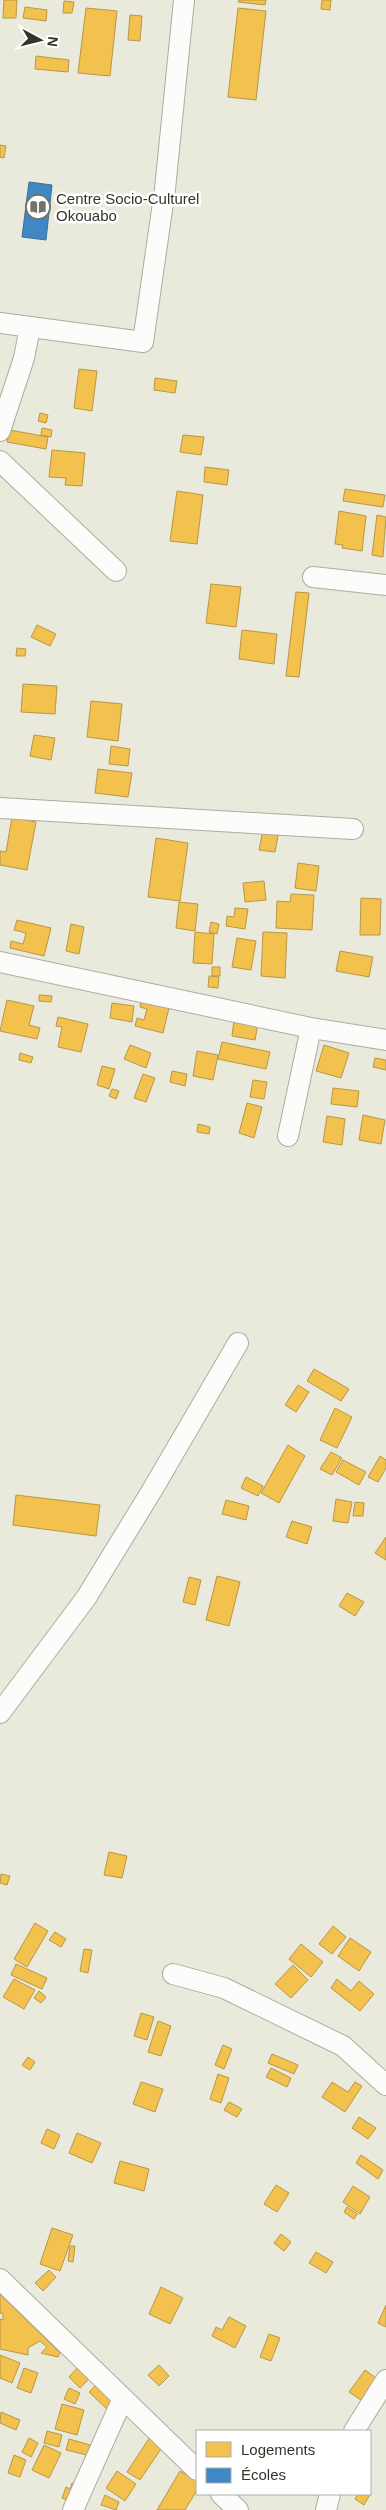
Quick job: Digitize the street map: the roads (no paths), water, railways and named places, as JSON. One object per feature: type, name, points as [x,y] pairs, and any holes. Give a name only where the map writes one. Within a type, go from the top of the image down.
[{"type":"street","points":[[0,323],[143,342],[165,189],[184,0]]},
{"type":"street","points":[[0,431],[24,358],[30,327]]},
{"type":"street","points":[[0,461],[116,571]]},
{"type":"street","points":[[313,577],[386,585]]},
{"type":"street","points":[[0,808],[354,829]]},
{"type":"street","points":[[0,962],[311,1028],[386,1040]]},
{"type":"street","points":[[288,1136],[311,1028]]},
{"type":"street","points":[[0,1713],[86,1598],[151,1492],[238,1343]]},
{"type":"street","points":[[173,1974],[224,1988],[343,2046],[386,2085]]},
{"type":"street","points":[[0,2279],[196,2469]]},
{"type":"street","points":[[355,2430],[386,2380]]},
{"type":"street","points":[[73,2510],[123,2398]]},
{"type":"street","points":[[222,2495],[238,2510]]},
{"type":"street","points":[[326,2510],[330,2495]]},
{"type":"place","name":"Centre Socio-Culturel Okouabo","points":[[38,207]]}]
